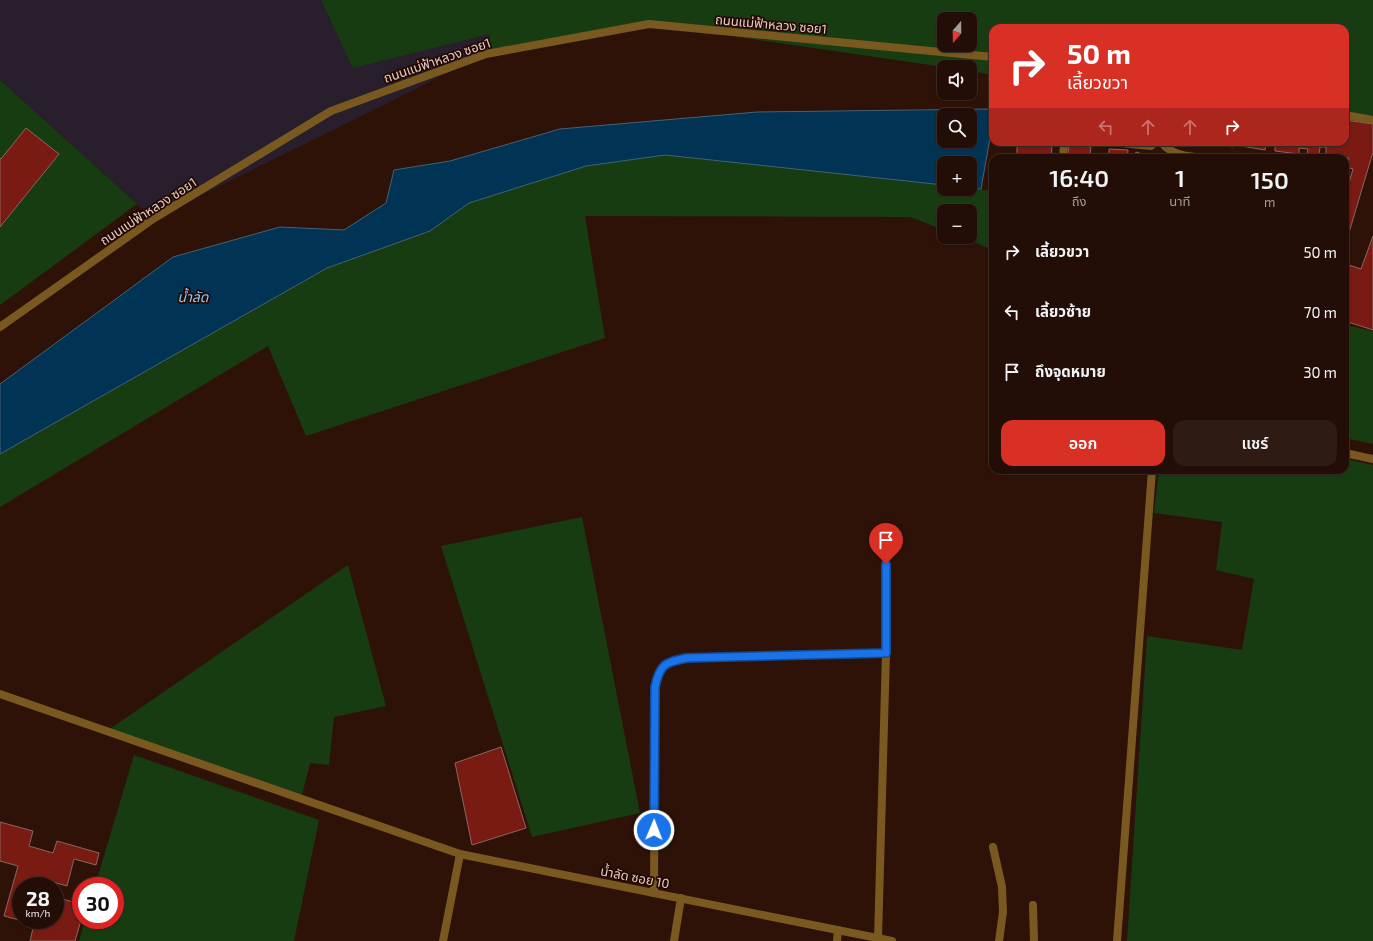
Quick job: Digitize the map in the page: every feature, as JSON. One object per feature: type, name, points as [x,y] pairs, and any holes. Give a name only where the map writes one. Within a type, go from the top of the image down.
[{"type":"street","name":"ถนนแม่ฟ้าหลวง ซอย1","points":[[0,327],[153,219],[331,111],[486,54],[649,24],[989,57]]},
{"type":"street","points":[[1349,116],[1373,120]]},
{"type":"street","points":[[1164,146],[1166,149],[1178,154]]},
{"type":"street","points":[[1349,453],[1373,459]]},
{"type":"street","points":[[1117,941],[1152,474]]},
{"type":"street","points":[[878,938],[886,653],[886,549]]},
{"type":"street","points":[[654,893],[655,687],[658,673],[663,665],[672,661],[687,658],[886,653]]},
{"type":"street","name":"น้ำลัด ซอย 10","points":[[0,694],[460,854],[892,941]]},
{"type":"street","points":[[993,847],[1002,887],[1003,912],[999,941]]},
{"type":"street","points":[[443,941],[460,854]]},
{"type":"street","points":[[674,941],[681,898]]},
{"type":"street","points":[[1033,905],[1034,941]]},
{"type":"street","points":[[837,941],[838,930]]},
{"type":"shaded area","points":[[0,0],[498,0],[486,54],[153,219],[0,80]]},
{"type":"green space","points":[[321,0],[1373,0],[1373,130],[1349,127],[1349,24],[989,24],[989,74],[977,72],[977,60],[937,60],[937,66],[649,24],[486,54],[490,34],[353,68]]},
{"type":"green space","points":[[0,80],[137,204],[0,305]]},
{"type":"green space","points":[[665,155],[937,184],[937,196],[977,196],[977,189],[989,190],[989,248],[977,244],[977,204],[937,204],[937,227],[910,217],[585,216],[605,338],[306,436],[268,346],[0,507],[0,454],[327,268],[430,231],[469,203],[586,166]]},
{"type":"green space","points":[[1349,326],[1373,331],[1373,444],[1349,439]]},
{"type":"green space","points":[[1349,460],[1373,465],[1373,941],[1127,941],[1147,636],[1242,650],[1254,579],[1216,570],[1222,522],[1154,513],[1159,474],[1349,474]]},
{"type":"green space","points":[[582,517],[640,813],[532,837],[441,546]]},
{"type":"green space","points":[[348,565],[386,706],[334,717],[329,765],[310,763],[301,799],[107,731]]},
{"type":"green space","points":[[134,755],[319,820],[294,941],[79,941],[82,929],[124,929],[124,877],[98,877]]},
{"type":"water","name":"น้ำลัด","points":[[977,109],[989,109],[989,144],[981,189],[977,189],[977,156],[937,156],[937,184],[665,155],[586,166],[469,203],[430,231],[327,268],[0,454],[0,384],[173,257],[280,227],[344,230],[386,203],[394,170],[450,161],[560,129],[757,112],[937,110],[937,148],[977,148]]},
{"type":"building","points":[[1349,121],[1373,124],[1373,152],[1349,233],[1349,183],[1353,169],[1349,168],[1349,154],[1326,154],[1326,147],[1320,147],[1319,154],[1307,154],[1308,149],[1299,148],[1299,154],[1275,151],[1275,146],[1349,146]]},
{"type":"building","points":[[26,128],[59,154],[0,227],[0,158],[1,159]]},
{"type":"building","points":[[1017,146],[1052,146],[1051,154],[1017,154]]},
{"type":"building","points":[[1069,146],[1091,147],[1090,154],[1068,154]]},
{"type":"building","points":[[1241,146],[1266,146],[1265,150]]},
{"type":"building","points":[[1109,149],[1128,150],[1128,154],[1109,154]]},
{"type":"building","points":[[1373,236],[1373,330],[1349,322],[1349,265],[1361,269]]},
{"type":"building","points":[[501,747],[526,828],[472,845],[455,763]]},
{"type":"building","points":[[0,822],[33,831],[29,846],[53,853],[57,841],[99,853],[96,865],[74,859],[67,886],[64,885],[64,877],[15,877],[18,866],[0,861]]},
{"type":"building","points":[[12,887],[12,918],[4,916]]},
{"type":"building","points":[[64,899],[72,902],[72,929],[78,929],[75,941],[30,941],[33,929],[64,929]]},
{"type":"route","points":[[654,830],[655,687],[658,673],[663,665],[672,661],[687,658],[886,653],[886,564]]}]
